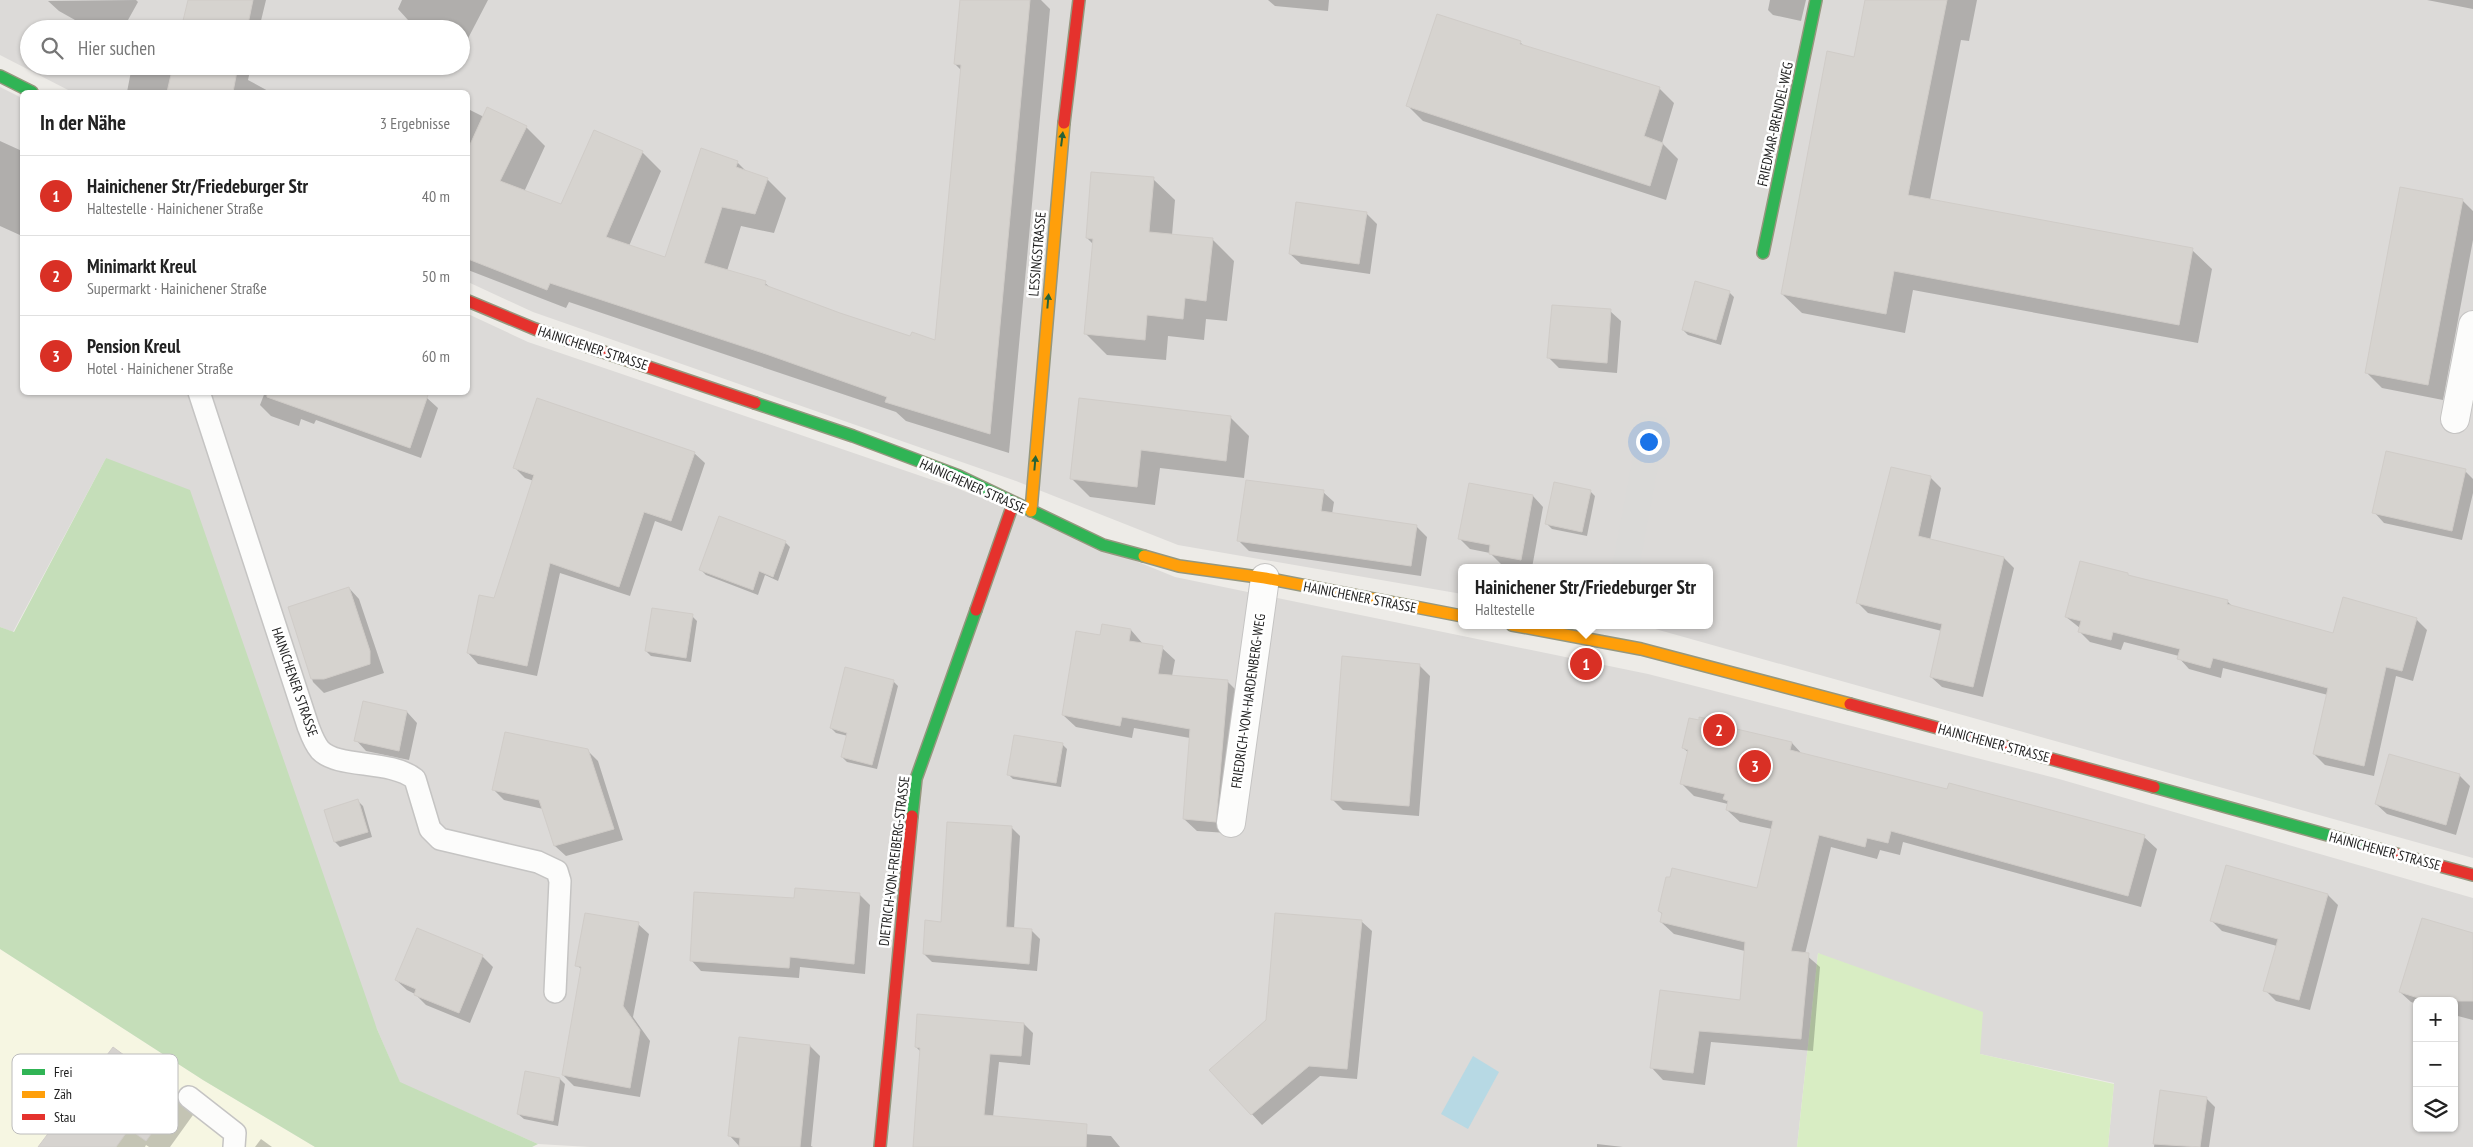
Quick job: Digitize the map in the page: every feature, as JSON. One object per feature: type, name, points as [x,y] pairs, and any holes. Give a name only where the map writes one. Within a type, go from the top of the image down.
[{"type":"main road","name":"LESSINGSTRASSE","points":[[1031,511],[1062,144],[1079,0]]},
{"type":"main road","name":"FRIEDMAR-BRENDEL-WEG","points":[[1763,253],[1816,0]]},
{"type":"main road","points":[[0,76],[28,90]]},
{"type":"main road","name":"HAINICHENER STRASSE","points":[[470,302],[535,329],[861,439],[958,476],[1013,504],[1103,545],[1179,566],[1265,578],[1458,615]]},
{"type":"main road","name":"DIETRICH-VON-FREIBERG-STRASSE","points":[[880,1147],[892,1002],[916,779],[1013,504]]},
{"type":"main road","name":"HAINICHENER STRASSE","points":[[1534,629],[1641,649],[2021,750],[2473,876]]},
{"type":"street","points":[[2455,419],[2473,324]]},
{"type":"street","name":"FRIEDRICH-VON-HARDENBERG-WEG","points":[[1231,823],[1265,578]]},
{"type":"lane","name":"HAINICHENER STRASSE","points":[[200,395],[308,726],[315,742],[320,750],[334,758],[387,768],[415,779],[430,829],[438,838],[448,843],[538,862],[556,871],[560,881],[555,992]]},
{"type":"lane","points":[[189,1097],[235,1134],[234,1147]]},
{"type":"shaded area","points":[[0,0],[2473,0],[2473,858],[1655,629],[1713,629],[1713,564],[1458,564],[1458,593],[1178,545],[1016,481],[533,312],[470,283],[470,90],[68,90],[39,75],[470,75],[470,20],[20,20],[20,65],[0,55]]},
{"type":"shaded area","points":[[0,87],[20,97],[20,395],[470,395],[470,315],[528,342],[959,489],[1175,577],[1648,674],[2059,779],[2473,898],[2473,1147],[2108,1147],[2114,1083],[1980,1054],[1818,953],[1797,1147],[590,1147],[538,1144],[400,1083],[377,1029],[106,458],[13,632],[0,627]]},
{"type":"shaded area","points":[[1641,414],[1667,418],[1640,564],[1613,564]]},
{"type":"shaded area","points":[[0,949],[163,1054],[12,1054],[12,1134],[178,1134],[178,1064],[315,1147],[0,1147]]},
{"type":"green space","points":[[106,458],[190,490],[377,1029],[400,1082],[538,1144],[532,1147],[315,1147],[178,1064],[178,1054],[163,1054],[0,949],[0,627],[14,632]]},
{"type":"green space","points":[[1818,953],[1983,1012],[1980,1054],[2114,1084],[2108,1147],[1797,1147]]},
{"type":"water","points":[[1473,1056],[1499,1072],[1468,1129],[1441,1114]]},
{"type":"building","points":[[188,0],[253,0],[249,20],[183,20]]},
{"type":"building","points":[[960,0],[1030,0],[990,434],[885,402],[887,397],[766,354],[550,283],[547,290],[470,260],[470,145],[487,107],[527,126],[500,181],[561,204],[594,130],[643,151],[606,237],[665,257],[701,148],[738,161],[736,167],[768,178],[755,214],[722,207],[704,263],[766,281],[765,285],[840,313],[910,336],[912,332],[935,340],[961,65],[954,64]]},
{"type":"building","points":[[1865,0],[1947,0],[1908,195],[2193,248],[2179,325],[1894,271],[1886,314],[1781,294],[1827,51],[1854,57]]},
{"type":"building","points":[[1437,14],[1521,41],[1520,44],[1660,87],[1644,136],[1663,143],[1650,186],[1406,106]]},
{"type":"building","points":[[171,75],[236,75],[233,90],[167,90]]},
{"type":"building","points":[[1091,172],[1154,177],[1149,232],[1213,238],[1206,301],[1185,298],[1183,319],[1147,315],[1145,340],[1084,334],[1093,239],[1086,238]]},
{"type":"building","points":[[2400,187],[2463,199],[2428,385],[2365,373]]},
{"type":"building","points":[[1296,202],[1367,212],[1359,264],[1289,254]]},
{"type":"building","points":[[1695,281],[1730,291],[1716,340],[1682,330]]},
{"type":"building","points":[[1552,305],[1611,309],[1607,363],[1547,358]]},
{"type":"building","points":[[267,395],[428,395],[410,448],[267,397]]},
{"type":"building","points":[[537,398],[695,452],[671,521],[644,512],[619,587],[550,563],[527,666],[467,653],[479,595],[494,598],[534,475],[513,468]]},
{"type":"building","points":[[1079,398],[1231,416],[1226,461],[1141,450],[1137,487],[1070,479]]},
{"type":"building","points":[[2386,451],[2466,469],[2452,531],[2372,513]]},
{"type":"building","points":[[1891,467],[1931,476],[1918,536],[2004,557],[1973,687],[1930,677],[1942,624],[1856,603]]},
{"type":"building","points":[[1246,480],[1324,490],[1321,511],[1417,525],[1411,566],[1237,541]]},
{"type":"building","points":[[1554,482],[1591,490],[1582,532],[1545,524]]},
{"type":"building","points":[[1469,483],[1533,495],[1521,560],[1489,554],[1490,545],[1458,539]]},
{"type":"building","points":[[719,516],[786,541],[773,577],[759,571],[753,590],[699,570]]},
{"type":"building","points":[[2080,561],[2228,600],[2227,604],[2333,633],[2343,597],[2417,618],[2402,671],[2386,667],[2364,766],[2313,754],[2328,688],[2213,658],[2210,668],[2177,659],[2180,649],[2113,632],[2111,640],[2078,632],[2081,621],[2065,617]]},
{"type":"building","points":[[349,587],[370,651],[370,664],[324,679],[311,679],[288,607]]},
{"type":"building","points":[[652,608],[693,614],[686,658],[645,651]]},
{"type":"building","points":[[1102,624],[1131,629],[1129,641],[1163,646],[1158,674],[1228,680],[1216,822],[1183,819],[1190,729],[1122,717],[1120,726],[1062,715],[1076,631],[1100,635]]},
{"type":"building","points":[[1342,656],[1420,664],[1409,806],[1331,800]]},
{"type":"building","points":[[845,667],[894,680],[872,765],[841,757],[847,733],[830,728]]},
{"type":"building","points":[[363,701],[407,711],[399,751],[354,741]]},
{"type":"building","points":[[1699,717],[1728,723],[1728,727],[1792,742],[1790,750],[1947,789],[1949,783],[2145,835],[2128,896],[1891,831],[1888,843],[1867,838],[1865,847],[1819,835],[1791,951],[1809,953],[1801,1039],[1699,1031],[1693,1073],[1650,1068],[1660,990],[1740,1000],[1745,942],[1660,922],[1662,913],[1658,911],[1666,877],[1670,877],[1672,868],[1757,888],[1773,821],[1726,810],[1728,801],[1723,799],[1725,794],[1680,784],[1688,750],[1682,748],[1689,718],[1699,720]]},
{"type":"building","points":[[505,732],[588,749],[614,829],[554,846],[539,800],[492,790]]},
{"type":"building","points":[[1014,735],[1063,743],[1056,783],[1007,775]]},
{"type":"building","points":[[2389,754],[2460,774],[2446,825],[2375,804]]},
{"type":"building","points":[[358,799],[368,832],[334,842],[324,810]]},
{"type":"building","points":[[947,822],[1012,826],[1006,927],[1032,929],[1029,964],[923,954],[925,920],[941,922]]},
{"type":"building","points":[[2226,865],[2328,894],[2299,1000],[2263,991],[2278,939],[2210,921]]},
{"type":"building","points":[[795,888],[860,893],[854,964],[790,957],[789,968],[690,961],[694,892],[794,898]]},
{"type":"building","points":[[585,913],[639,922],[623,1006],[640,1030],[630,1088],[562,1075],[581,967],[575,966]]},
{"type":"building","points":[[1275,913],[1362,920],[1347,1069],[1309,1066],[1251,1115],[1209,1070],[1266,1020]]},
{"type":"building","points":[[2422,918],[2473,933],[2473,1001],[2458,1001],[2458,997],[2415,997],[2399,992]]},
{"type":"building","points":[[417,928],[483,955],[459,1013],[414,995],[416,989],[395,980]]},
{"type":"building","points":[[917,1014],[1024,1023],[1021,1056],[990,1054],[984,1115],[1087,1124],[1086,1147],[913,1147],[920,1048],[915,1047]]},
{"type":"building","points":[[739,1037],[810,1045],[800,1147],[739,1147],[740,1138],[728,1136]]},
{"type":"building","points":[[113,1047],[123,1054],[108,1054]]},
{"type":"building","points":[[525,1071],[560,1078],[553,1121],[517,1114]]},
{"type":"building","points":[[2160,1090],[2207,1097],[2200,1147],[2153,1144]]},
{"type":"building","points":[[48,1134],[125,1134],[116,1147],[38,1147]]},
{"type":"building","points":[[136,1134],[151,1134],[146,1141]]},
{"type":"traffic: fast","points":[[1763,253],[1816,0]]},
{"type":"traffic: fast","points":[[0,76],[28,90]]},
{"type":"traffic: fast","points":[[755,403],[853,436],[959,476],[1103,545],[1144,556]]},
{"type":"traffic: fast","points":[[912,816],[916,779],[976,610]]},
{"type":"traffic: fast","points":[[2154,787],[2378,849]]},
{"type":"traffic: slow","points":[[1031,511],[1064,123]]},
{"type":"traffic: slow","points":[[1144,556],[1179,566],[1265,578],[1458,615]]},
{"type":"traffic: slow","points":[[1534,629],[1641,649],[1850,704]]},
{"type":"traffic: jam","points":[[1064,123],[1079,0]]},
{"type":"traffic: jam","points":[[470,302],[535,329],[755,403]]},
{"type":"traffic: jam","points":[[976,610],[1013,504]]},
{"type":"traffic: jam","points":[[1850,704],[2154,787]]},
{"type":"traffic: jam","points":[[880,1147],[912,816]]},
{"type":"traffic: jam","points":[[2378,849],[2473,875]]},
{"type":"place","name":"Hainichener Str/Friedeburger Str","points":[[1586,664]]},
{"type":"place","name":"Minimarkt Kreul","points":[[1719,730]]},
{"type":"place","name":"Pension Kreul","points":[[1755,766]]}]
